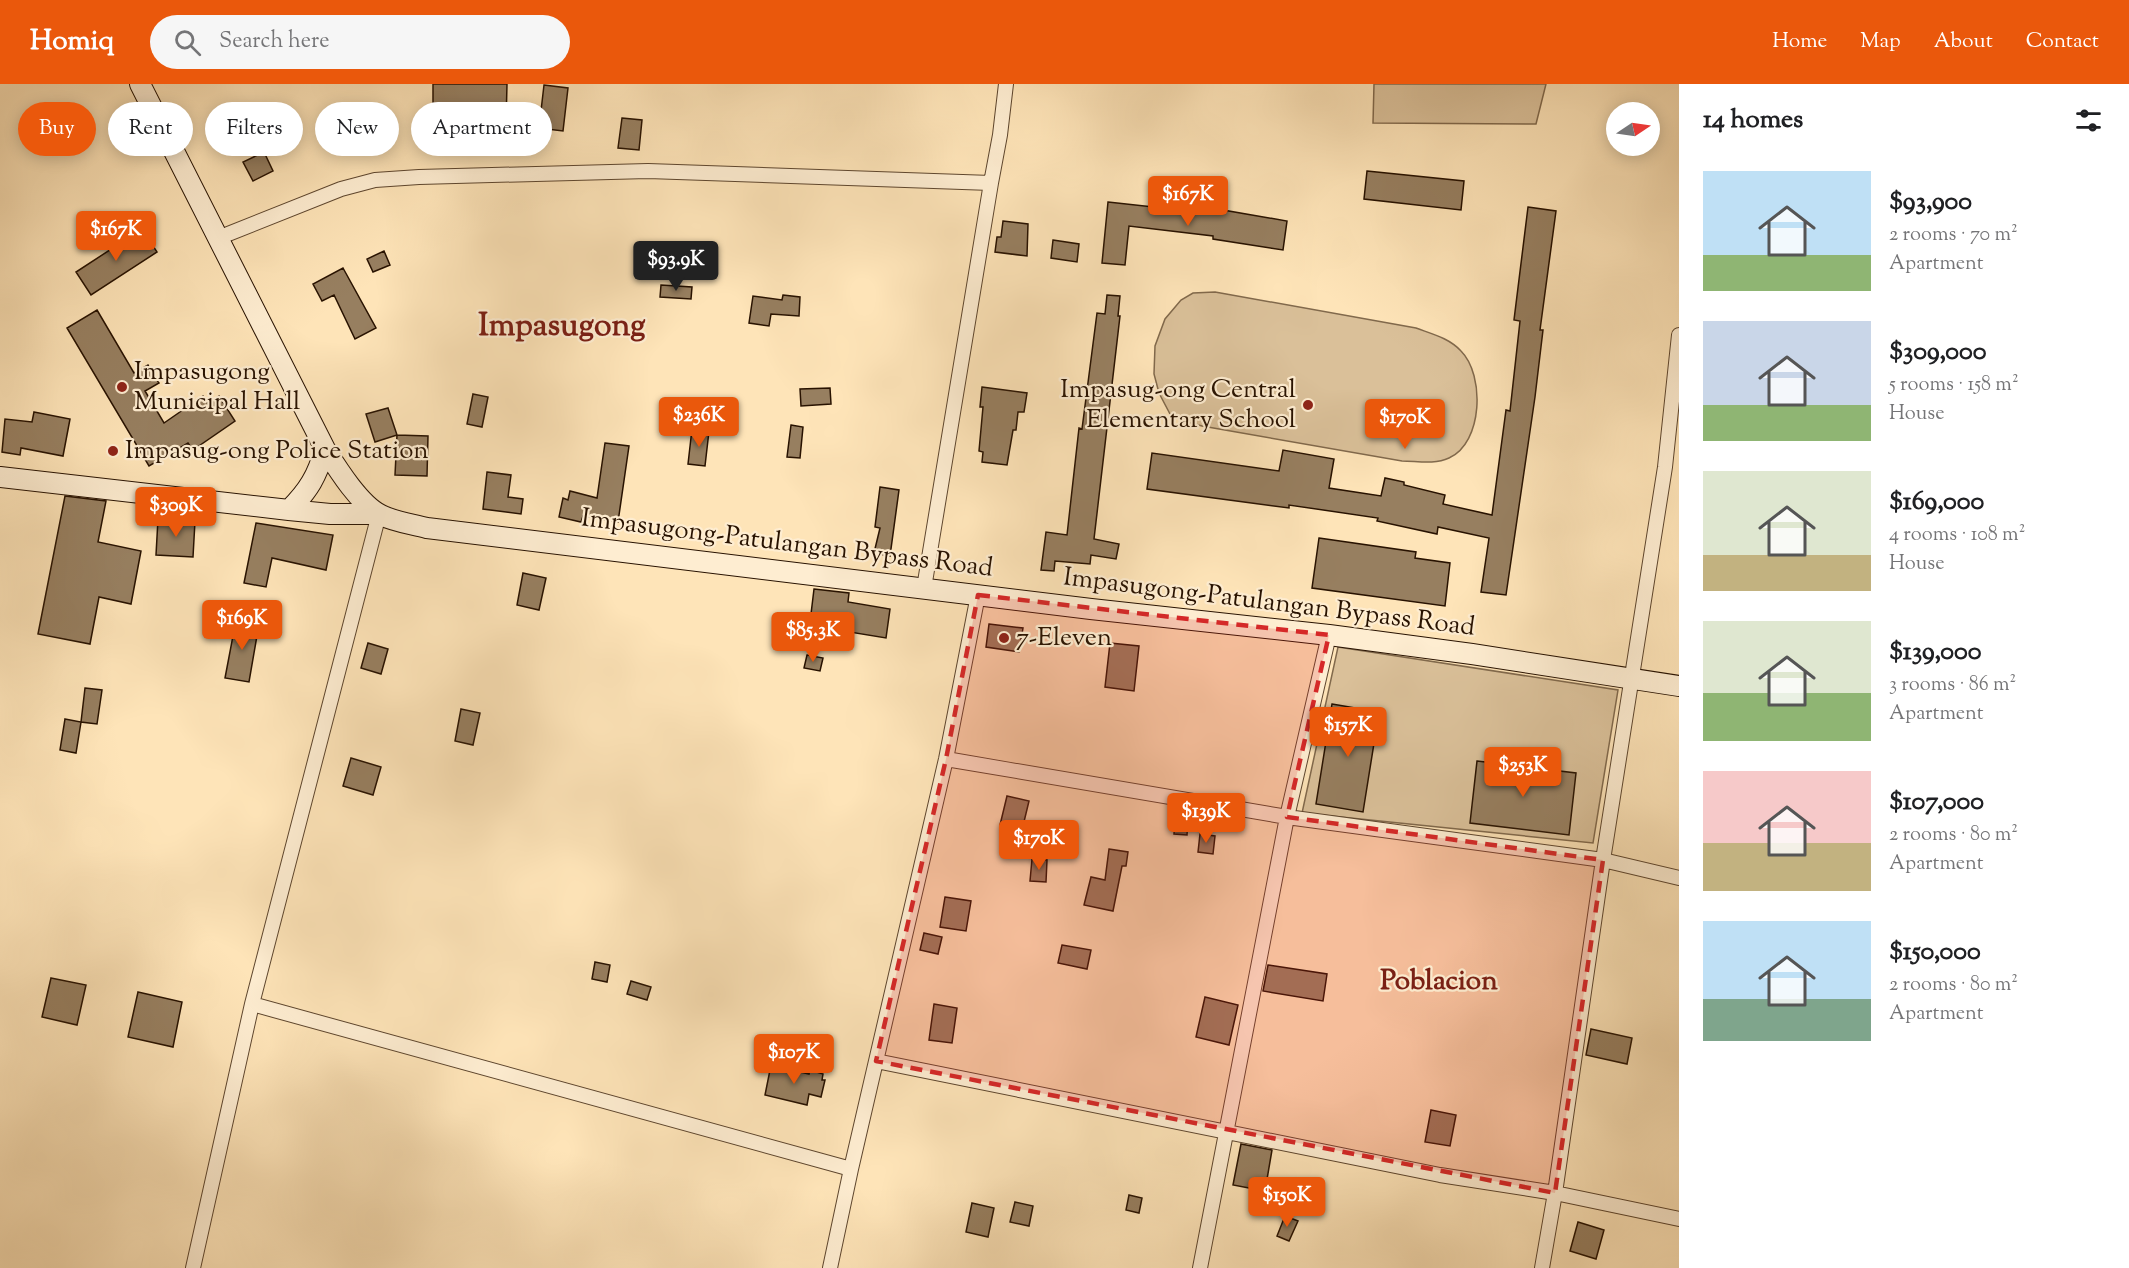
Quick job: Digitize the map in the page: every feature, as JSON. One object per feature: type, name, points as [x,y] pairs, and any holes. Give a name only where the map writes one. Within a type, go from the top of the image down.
[{"type":"main road","name":"Impasugong-Patulangan Bypass Road","points":[[140,84],[325,449],[357,494],[379,514],[427,528],[1329,635],[1472,654],[1679,686]]},
{"type":"main road","points":[[289,510],[315,479],[325,449]]},
{"type":"main road","points":[[0,477],[289,510],[330,514],[379,514]]},
{"type":"street","points":[[924,588],[1000,135],[1006,84]]},
{"type":"street","points":[[218,238],[340,189],[375,180],[648,171],[991,183]]},
{"type":"street","points":[[1542,1268],[1632,680],[1672,468],[1679,335]]},
{"type":"street","points":[[193,1268],[252,1004],[379,514]]},
{"type":"street","points":[[830,1268],[850,1169],[946,759],[978,595]]},
{"type":"street","points":[[1200,1268],[1287,817],[1329,635]]},
{"type":"street","points":[[946,759],[1287,817],[1603,860],[1679,878]]},
{"type":"street","points":[[252,1004],[850,1169]]},
{"type":"street","points":[[876,1061],[1440,1175],[1555,1193],[1679,1219]]},
{"type":"highlighted area","points":[[978,595],[1329,635],[1287,817],[1603,860],[1555,1193],[876,1061],[946,759]]},
{"type":"shaded area","points":[[1374,84],[1546,84],[1536,124],[1373,123]]},
{"type":"shaded area","points":[[1215,292],[1416,328],[1446,340],[1461,351],[1469,362],[1474,376],[1477,408],[1469,438],[1460,450],[1449,458],[1431,462],[1402,461],[1202,426],[1170,414],[1159,393],[1154,374],[1155,346],[1165,319],[1181,300],[1193,293]]},
{"type":"shaded area","points":[[1338,647],[1618,690],[1593,843],[1302,813]]},
{"type":"building","points":[[433,84],[507,84],[507,102],[433,102]]},
{"type":"building","points":[[544,85],[568,88],[563,131],[552,130],[552,102],[542,102]]},
{"type":"building","points":[[622,118],[642,120],[639,150],[618,148]]},
{"type":"building","points":[[256,156],[266,156],[273,171],[253,181],[243,162]]},
{"type":"building","points":[[1367,171],[1464,181],[1461,210],[1364,199]]},
{"type":"building","points":[[1108,202],[1217,214],[1217,209],[1287,221],[1283,250],[1213,239],[1213,236],[1129,226],[1125,265],[1102,263]]},
{"type":"building","points":[[1528,207],[1556,211],[1540,330],[1543,330],[1535,397],[1506,595],[1481,592],[1489,538],[1438,527],[1437,534],[1377,521],[1378,518],[1289,505],[1289,508],[1147,489],[1152,453],[1279,471],[1283,450],[1334,459],[1329,488],[1381,496],[1385,478],[1445,495],[1443,504],[1492,515],[1506,410],[1510,411],[1520,321],[1514,320]]},
{"type":"building","points":[[1003,221],[1028,224],[1027,256],[995,252],[997,237],[1001,237]]},
{"type":"building","points":[[142,229],[157,252],[91,295],[76,272]]},
{"type":"building","points":[[1053,240],[1079,244],[1077,262],[1051,258]]},
{"type":"building","points":[[384,251],[390,265],[373,272],[367,259]]},
{"type":"building","points":[[343,268],[376,328],[355,339],[334,295],[322,301],[313,284]]},
{"type":"building","points":[[661,285],[692,287],[691,299],[660,297]]},
{"type":"building","points":[[783,295],[800,297],[799,316],[771,314],[769,326],[749,323],[753,296],[782,300]]},
{"type":"building","points":[[1107,295],[1120,296],[1118,316],[1120,316],[1094,539],[1119,544],[1116,559],[1091,555],[1090,564],[1055,561],[1054,571],[1041,570],[1046,532],[1067,535],[1079,428],[1082,429],[1097,313],[1105,314]]},
{"type":"building","name":"Impasugong Municipal Hall","points":[[97,310],[134,373],[148,365],[159,383],[145,391],[164,423],[203,396],[208,404],[219,396],[235,421],[193,450],[188,443],[149,466],[67,328]]},
{"type":"building","points":[[982,387],[1027,393],[1024,412],[1018,412],[1016,430],[1013,430],[1007,465],[982,462],[983,452],[979,451],[983,407],[980,407]]},
{"type":"building","points":[[830,388],[831,404],[801,406],[800,389]]},
{"type":"building","points":[[473,394],[488,397],[482,427],[467,424]]},
{"type":"building","points":[[388,408],[397,435],[375,442],[366,414]]},
{"type":"building","points":[[34,412],[70,419],[63,456],[21,448],[20,455],[2,452],[5,419],[32,422]]},
{"type":"building","points":[[791,425],[803,427],[800,458],[787,457]]},
{"type":"building","points":[[692,429],[709,431],[705,466],[688,464]]},
{"type":"building","points":[[397,435],[428,436],[427,476],[395,475]]},
{"type":"building","points":[[605,443],[629,446],[618,522],[583,516],[581,522],[559,517],[563,498],[568,500],[570,491],[597,498]]},
{"type":"building","points":[[487,472],[511,475],[508,497],[523,499],[521,514],[483,509]]},
{"type":"building","points":[[880,487],[899,490],[890,556],[874,553],[880,528],[875,527]]},
{"type":"building","points":[[65,496],[106,501],[98,542],[141,551],[131,604],[99,597],[90,644],[38,634]]},
{"type":"building","points":[[158,519],[195,521],[193,557],[156,555]]},
{"type":"building","points":[[256,523],[333,535],[326,570],[272,558],[266,587],[244,583]]},
{"type":"building","points":[[1319,538],[1416,552],[1415,558],[1450,563],[1445,606],[1312,588]]},
{"type":"building","points":[[523,573],[546,578],[539,610],[517,605]]},
{"type":"building","points":[[814,589],[849,593],[848,602],[890,609],[886,638],[844,631],[842,639],[828,635],[832,617],[811,614]]},
{"type":"building","points":[[236,620],[259,624],[249,682],[225,678]]},
{"type":"building","name":"7-Eleven","points":[[989,624],[1023,628],[1019,652],[986,647]]},
{"type":"building","points":[[368,643],[388,649],[381,674],[361,668]]},
{"type":"building","points":[[1110,643],[1139,646],[1134,691],[1105,687]]},
{"type":"building","points":[[807,655],[823,658],[820,671],[804,668]]},
{"type":"building","points":[[85,688],[102,690],[97,724],[81,722]]},
{"type":"building","points":[[1332,704],[1379,712],[1363,812],[1316,804]]},
{"type":"building","points":[[461,709],[480,713],[473,745],[455,741]]},
{"type":"building","points":[[65,719],[81,722],[76,753],[60,750]]},
{"type":"building","points":[[351,758],[381,767],[373,795],[343,786]]},
{"type":"building","points":[[1477,761],[1576,773],[1569,835],[1470,823]]},
{"type":"building","points":[[1007,796],[1029,801],[1022,830],[1000,825]]},
{"type":"building","points":[[1175,818],[1188,819],[1187,835],[1174,834]]},
{"type":"building","points":[[1200,834],[1215,836],[1213,854],[1198,852]]},
{"type":"building","points":[[1109,849],[1128,852],[1126,866],[1122,866],[1113,911],[1084,905],[1091,877],[1105,880]]},
{"type":"building","points":[[1032,859],[1047,860],[1046,882],[1030,881]]},
{"type":"building","points":[[945,897],[971,901],[966,931],[940,927]]},
{"type":"building","points":[[924,933],[942,937],[938,954],[920,950]]},
{"type":"building","points":[[1062,945],[1091,950],[1087,969],[1058,963]]},
{"type":"building","points":[[595,962],[610,965],[607,982],[592,979]]},
{"type":"building","points":[[1268,965],[1327,974],[1323,1001],[1263,991]]},
{"type":"building","points":[[51,978],[86,985],[77,1025],[42,1017]]},
{"type":"building","points":[[631,981],[651,987],[647,1000],[627,994]]},
{"type":"building","points":[[138,992],[182,1002],[173,1047],[128,1037]]},
{"type":"building","points":[[1205,997],[1238,1005],[1229,1045],[1196,1037]]},
{"type":"building","points":[[934,1004],[957,1008],[952,1043],[929,1040]]},
{"type":"building","points":[[1591,1029],[1632,1038],[1627,1064],[1586,1055]]},
{"type":"building","points":[[771,1065],[809,1074],[810,1070],[823,1074],[822,1080],[825,1080],[821,1097],[809,1094],[807,1105],[765,1095]]},
{"type":"building","points":[[1431,1110],[1456,1115],[1450,1146],[1425,1142]]},
{"type":"building","points":[[1241,1144],[1272,1150],[1265,1191],[1233,1185]]},
{"type":"building","points":[[1129,1195],[1142,1198],[1139,1213],[1126,1210]]},
{"type":"building","points":[[1015,1202],[1033,1206],[1029,1226],[1010,1222]]},
{"type":"building","points":[[972,1203],[994,1208],[988,1237],[966,1232]]},
{"type":"building","points":[[1285,1216],[1298,1221],[1289,1241],[1277,1236]]},
{"type":"building","points":[[1578,1222],[1604,1230],[1596,1259],[1570,1251]]},
{"type":"place","name":"Impasugong Municipal Hall","points":[[122,387]]},
{"type":"place","name":"Impasug-ong Central Elementary School","points":[[1308,405]]},
{"type":"place","name":"Impasug-ong Police Station","points":[[113,451]]},
{"type":"place","name":"7-Eleven","points":[[1004,638]]},
{"type":"district","name":"Impasugong","points":[[562,327]]},
{"type":"district","name":"Poblacion","points":[[1439,982]]}]
